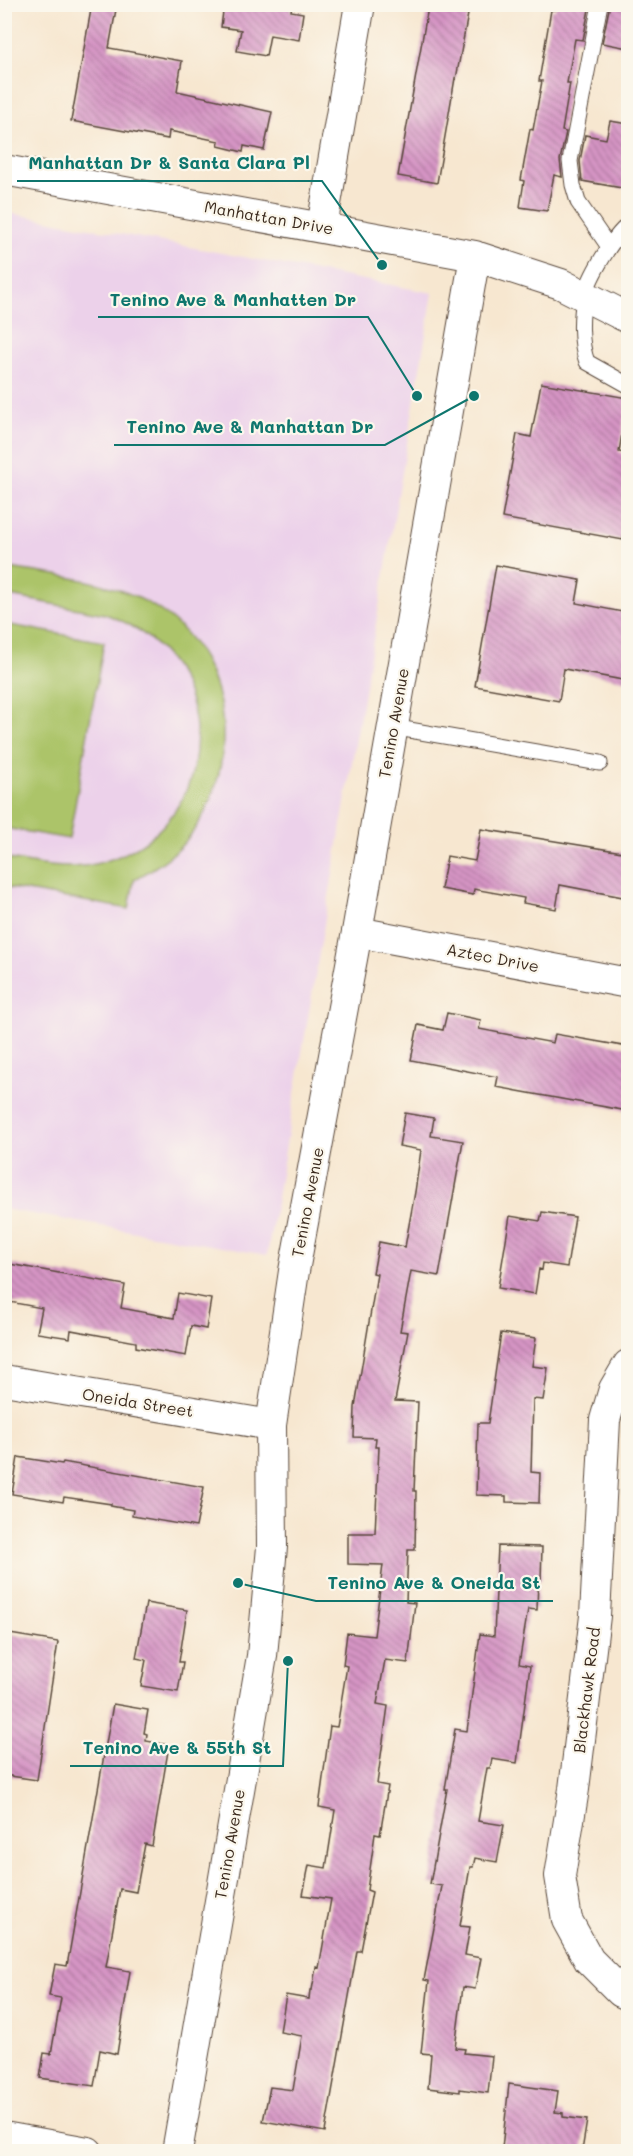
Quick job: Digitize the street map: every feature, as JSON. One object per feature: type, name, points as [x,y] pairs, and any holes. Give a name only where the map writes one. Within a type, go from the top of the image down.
[{"type":"street","points":[[322,227],[360,4]]},
{"type":"street","name":"Manhattan Drive","points":[[4,170],[475,256],[561,284],[628,318]]},
{"type":"street","name":"Tenino Avenue","points":[[177,2151],[262,1656],[272,1547],[272,1425],[294,1272],[357,932],[475,256]]},
{"type":"street","name":"Aztec Drive","points":[[357,932],[628,983]]},
{"type":"street","name":"Blackhawk Road","points":[[628,1365],[614,1389],[605,1420],[595,1616],[574,1790],[560,1876],[567,1920],[589,1960],[621,1992],[628,1995]]},
{"type":"street","name":"Oneida Street","points":[[4,1380],[272,1425]]},
{"type":"street","points":[[4,2137],[88,2151]]},
{"type":"lane","points":[[600,4],[570,161],[578,202],[609,247]]},
{"type":"lane","points":[[628,225],[620,231],[609,247],[585,296],[582,329],[587,362],[628,385]]},
{"type":"lane","points":[[392,727],[600,764]]},
{"type":"shaded area","points":[[4,212],[433,293],[267,1255],[5,1209]]},
{"type":"green space","points":[[4,567],[86,580],[144,600],[161,611],[186,633],[204,660],[217,689],[222,721],[222,753],[216,785],[203,815],[180,848],[134,880],[129,909],[5,887],[5,858],[52,866],[87,866],[141,844],[171,816],[190,781],[196,742],[191,703],[174,666],[146,636],[105,614],[5,595]]},
{"type":"green space","points":[[5,624],[104,642],[69,839],[5,828]]},
{"type":"building","points":[[92,4],[117,4],[109,48],[182,61],[177,91],[272,112],[264,150],[244,146],[243,152],[218,146],[219,141],[169,131],[168,139],[71,121]]},
{"type":"building","points":[[224,4],[292,4],[291,11],[303,13],[299,40],[270,35],[266,56],[237,51],[241,30],[221,27]]},
{"type":"building","points":[[556,4],[590,4],[583,40],[575,39],[567,83],[570,83],[562,131],[566,132],[560,160],[562,177],[554,175],[547,211],[520,207],[524,181],[521,180],[542,81],[539,81],[551,10],[555,10]]},
{"type":"building","points":[[610,4],[628,4],[628,48],[602,43]]},
{"type":"building","points":[[428,7],[468,14],[437,183],[398,176]]},
{"type":"building","points":[[610,121],[628,124],[628,189],[582,181],[580,161],[585,135],[606,139]]},
{"type":"building","points":[[541,383],[628,398],[619,452],[628,454],[628,510],[623,540],[502,518],[517,434],[531,437]]},
{"type":"building","points":[[496,565],[580,580],[576,603],[628,613],[628,681],[564,669],[559,701],[475,686]]},
{"type":"building","points":[[481,829],[628,853],[628,898],[560,885],[556,909],[523,903],[524,898],[474,889],[473,895],[441,889],[447,856],[475,861]]},
{"type":"building","points":[[447,1013],[481,1020],[479,1029],[553,1043],[555,1034],[628,1047],[628,1111],[496,1087],[498,1077],[411,1060],[418,1025],[443,1030]]},
{"type":"building","points":[[405,1113],[434,1118],[431,1136],[463,1141],[439,1276],[411,1271],[400,1331],[408,1332],[395,1401],[418,1402],[414,1491],[416,1491],[415,1550],[408,1550],[406,1602],[415,1603],[408,1663],[385,1660],[377,1704],[388,1706],[377,1784],[388,1786],[380,1835],[375,1834],[367,1890],[372,1892],[361,1951],[357,1951],[325,2132],[263,2121],[270,2087],[293,2090],[302,2036],[280,2032],[286,1995],[309,1999],[316,1967],[319,1968],[331,1899],[303,1895],[309,1865],[326,1868],[335,1810],[319,1807],[330,1726],[337,1727],[347,1666],[343,1665],[347,1633],[374,1636],[383,1565],[348,1564],[348,1533],[375,1533],[379,1447],[375,1447],[376,1438],[354,1437],[355,1407],[377,1274],[373,1273],[379,1242],[405,1247],[415,1192],[421,1150],[399,1146]]},
{"type":"building","points":[[542,1212],[575,1217],[567,1267],[543,1263],[542,1270],[539,1269],[535,1294],[498,1288],[510,1216],[540,1221]]},
{"type":"building","points":[[4,1263],[125,1285],[121,1308],[174,1318],[178,1293],[211,1299],[206,1329],[191,1326],[186,1356],[136,1347],[136,1342],[71,1330],[70,1338],[37,1333],[42,1308],[4,1301]]},
{"type":"building","points":[[501,1333],[536,1338],[532,1366],[548,1368],[543,1400],[533,1399],[531,1472],[540,1473],[539,1503],[506,1502],[506,1496],[476,1495],[478,1423],[488,1423]]},
{"type":"building","points":[[18,1457],[62,1464],[63,1462],[204,1487],[196,1527],[132,1516],[133,1510],[111,1506],[111,1504],[64,1497],[63,1502],[12,1494]]},
{"type":"building","points":[[498,1546],[542,1547],[541,1580],[538,1580],[537,1610],[528,1609],[519,1664],[530,1666],[517,1763],[492,1759],[490,1768],[487,1768],[478,1821],[504,1825],[497,1862],[475,1858],[473,1867],[470,1867],[460,1926],[470,1927],[465,1955],[481,1958],[475,1989],[463,1987],[455,2048],[465,2049],[464,2053],[492,2056],[488,2093],[460,2089],[460,2092],[428,2088],[431,2054],[421,2053],[429,1981],[424,1980],[442,1886],[430,1884],[455,1729],[467,1731],[480,1634],[494,1636]]},
{"type":"building","points":[[146,1603],[187,1610],[179,1662],[183,1662],[178,1692],[141,1686],[146,1660],[136,1658]]},
{"type":"building","points":[[4,1633],[58,1642],[37,1780],[4,1775]]},
{"type":"building","points":[[113,1704],[148,1710],[144,1733],[147,1734],[146,1741],[169,1745],[152,1846],[145,1844],[136,1892],[120,1889],[106,1967],[130,1971],[117,2054],[100,2050],[94,2086],[40,2078],[44,2053],[51,2054],[61,1998],[49,1996],[55,1964],[67,1966]]},
{"type":"building","points":[[509,2084],[558,2091],[555,2112],[563,2113],[563,2117],[587,2120],[582,2151],[533,2151],[502,2148]]},
{"type":"place","name":"Manhattan Dr & Santa Clara Pl","points":[[382,265]]},
{"type":"place","name":"Tenino Ave & Manhatten Dr","points":[[417,396]]},
{"type":"place","name":"Tenino Ave & Manhattan Dr","points":[[474,396]]},
{"type":"place","name":"Tenino Ave & Oneida St","points":[[238,1583]]},
{"type":"place","name":"Tenino Ave & 55th St","points":[[288,1661]]}]
